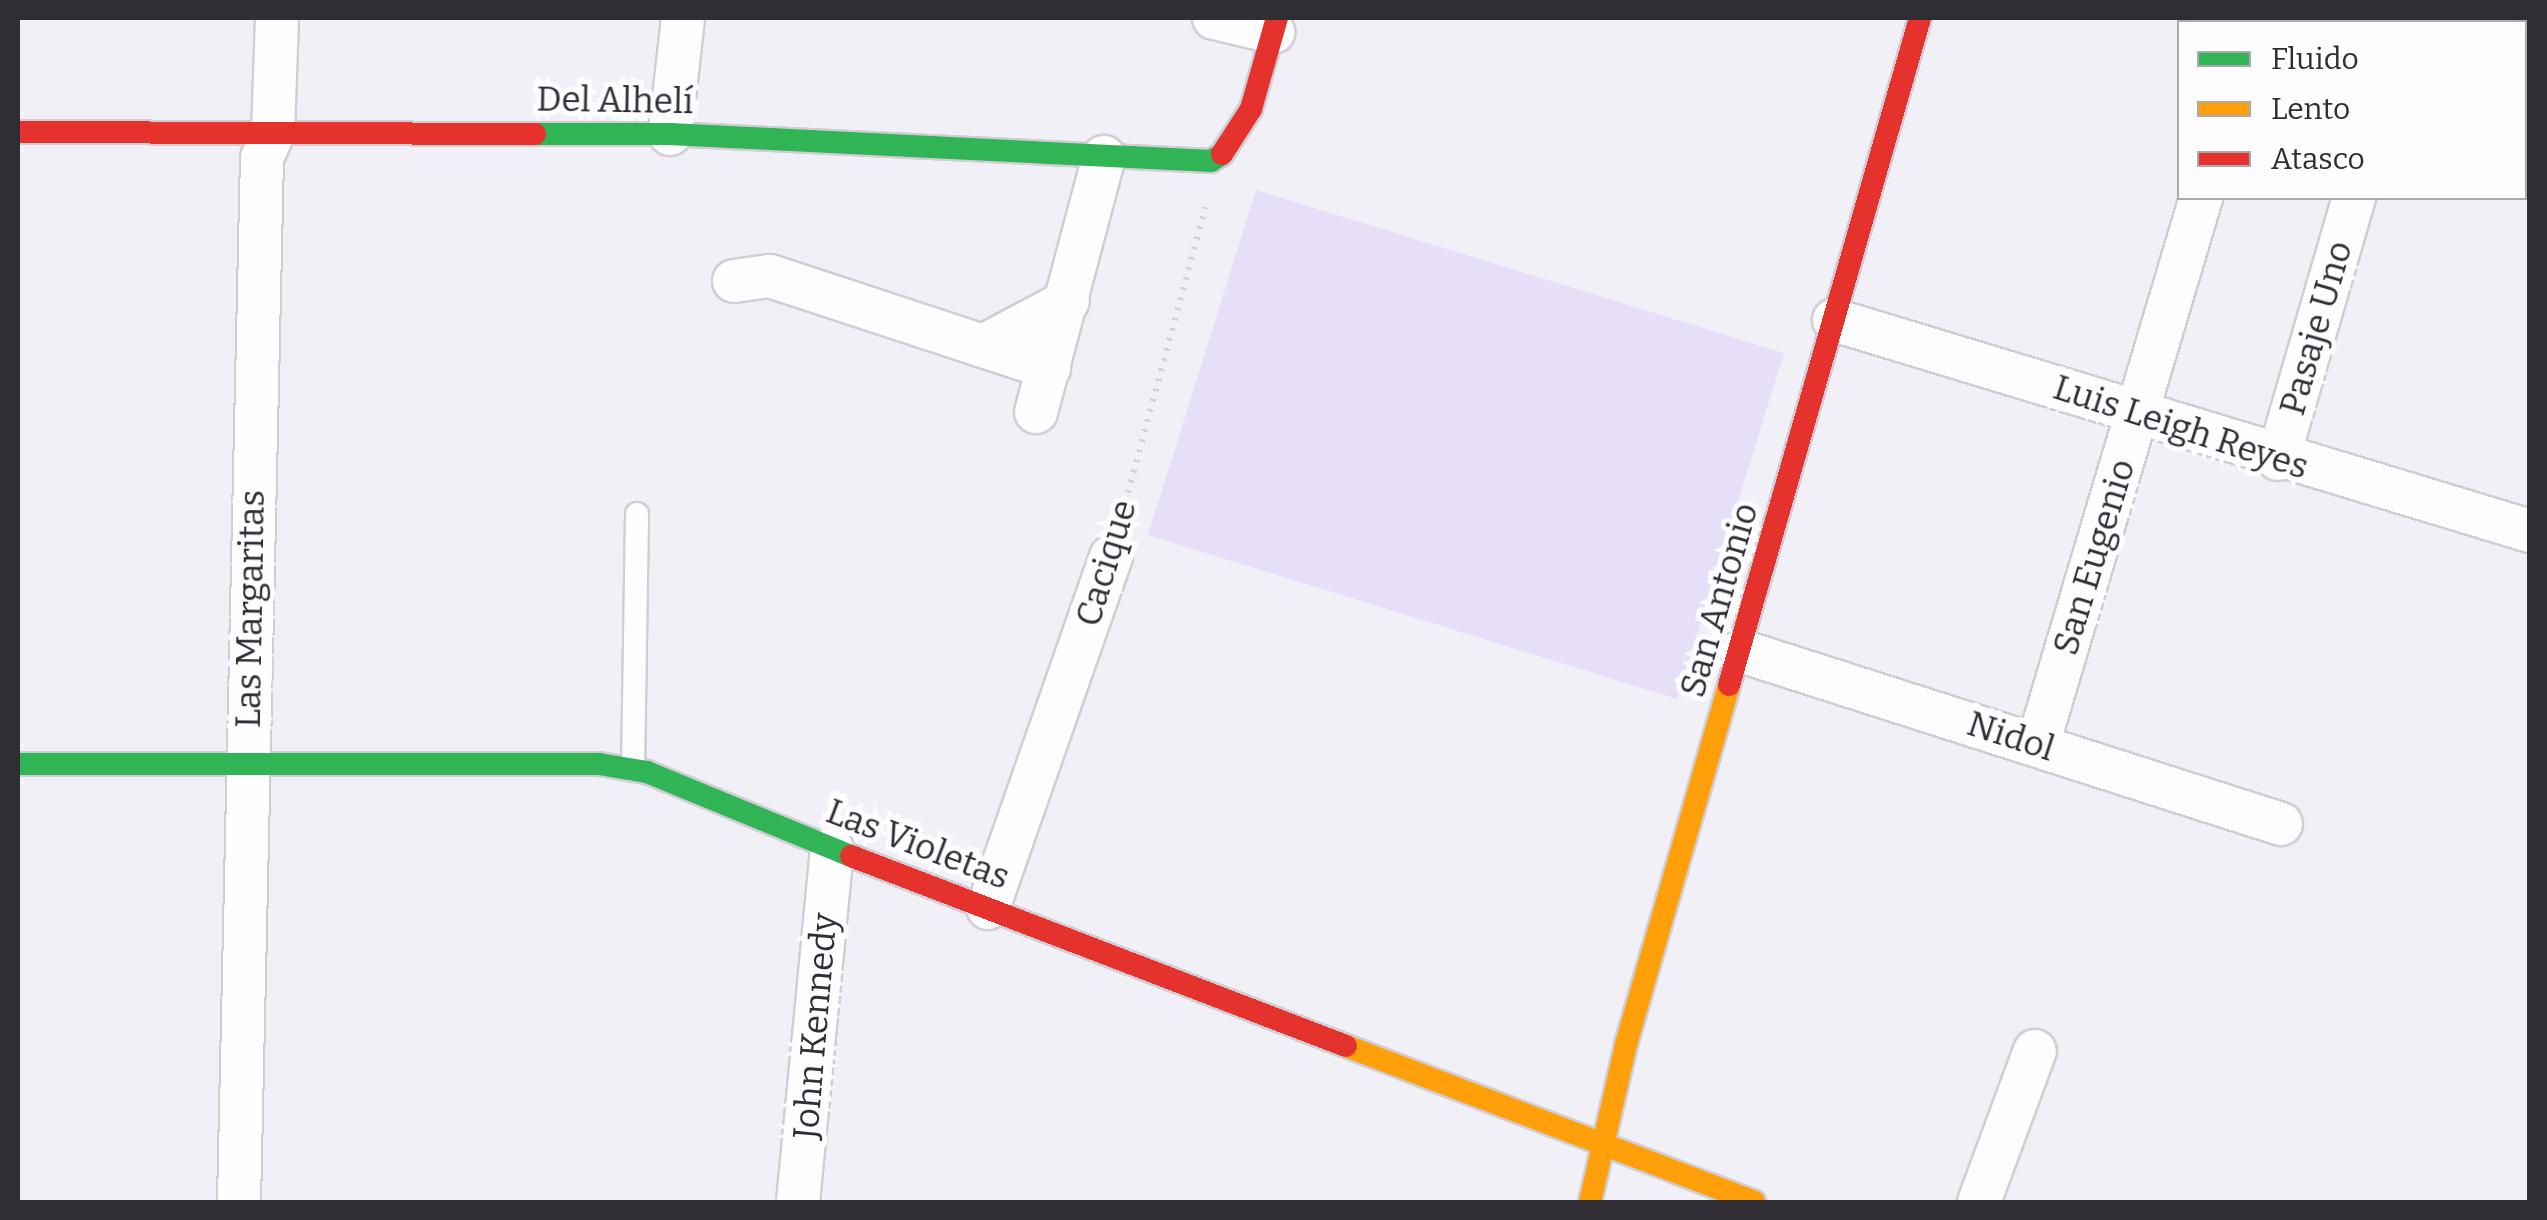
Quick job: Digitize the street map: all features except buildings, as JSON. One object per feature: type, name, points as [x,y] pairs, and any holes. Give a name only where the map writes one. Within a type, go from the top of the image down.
[{"type":"street","name":"Las Margaritas","points":[[239,1202],[250,761],[244,730],[262,158],[273,133],[277,18]]},
{"type":"street","points":[[670,134],[684,18]]},
{"type":"street","points":[[1214,18],[1275,25]]},
{"type":"street","name":"San Antonio","points":[[1590,1202],[1600,1144],[1920,18]]},
{"type":"street","name":"Del Alhelí","points":[[18,132],[670,134],[1210,161],[1232,148],[1251,108],[1275,25]]},
{"type":"street","points":[[1036,412],[1104,157]]},
{"type":"street","name":"San Eugenio","points":[[2038,744],[2200,200]]},
{"type":"street","name":"Pasaje Uno","points":[[2278,459],[2353,200]]},
{"type":"street","points":[[734,280],[770,276],[1048,368]]},
{"type":"street","points":[[983,346],[1068,301]]},
{"type":"street","name":"Luis Leigh Reyes","points":[[1834,320],[2138,411],[2278,459],[2530,531]]},
{"type":"street","name":"Cacique","points":[[988,908],[1111,557]]},
{"type":"street","name":"Nidol","points":[[1741,650],[2280,824]]},
{"type":"street","name":"Las Violetas","points":[[18,764],[250,761],[634,770],[832,850],[1754,1202]]},
{"type":"street","name":"John Kennedy","points":[[798,1202],[832,850]]},
{"type":"street","points":[[1979,1202],[2035,1051]]},
{"type":"lane","points":[[634,770],[637,514]]},
{"type":"path","name":"Cacique","points":[[1111,557],[1204,211]]},
{"type":"shaded area","points":[[1256,190],[1784,353],[1677,699],[1148,535]]},
{"type":"traffic: fast","points":[[535,134],[670,134],[1211,161],[1222,154]]},
{"type":"traffic: fast","points":[[18,764],[599,764],[647,772],[851,856]]},
{"type":"traffic: slow","points":[[1590,1202],[1627,1041],[1729,685]]},
{"type":"traffic: slow","points":[[1346,1046],[1754,1202]]},
{"type":"traffic: jam","points":[[1222,154],[1251,109],[1277,18]]},
{"type":"traffic: jam","points":[[1729,685],[1920,18]]},
{"type":"traffic: jam","points":[[18,132],[535,134]]},
{"type":"traffic: jam","points":[[851,856],[1346,1046]]}]
